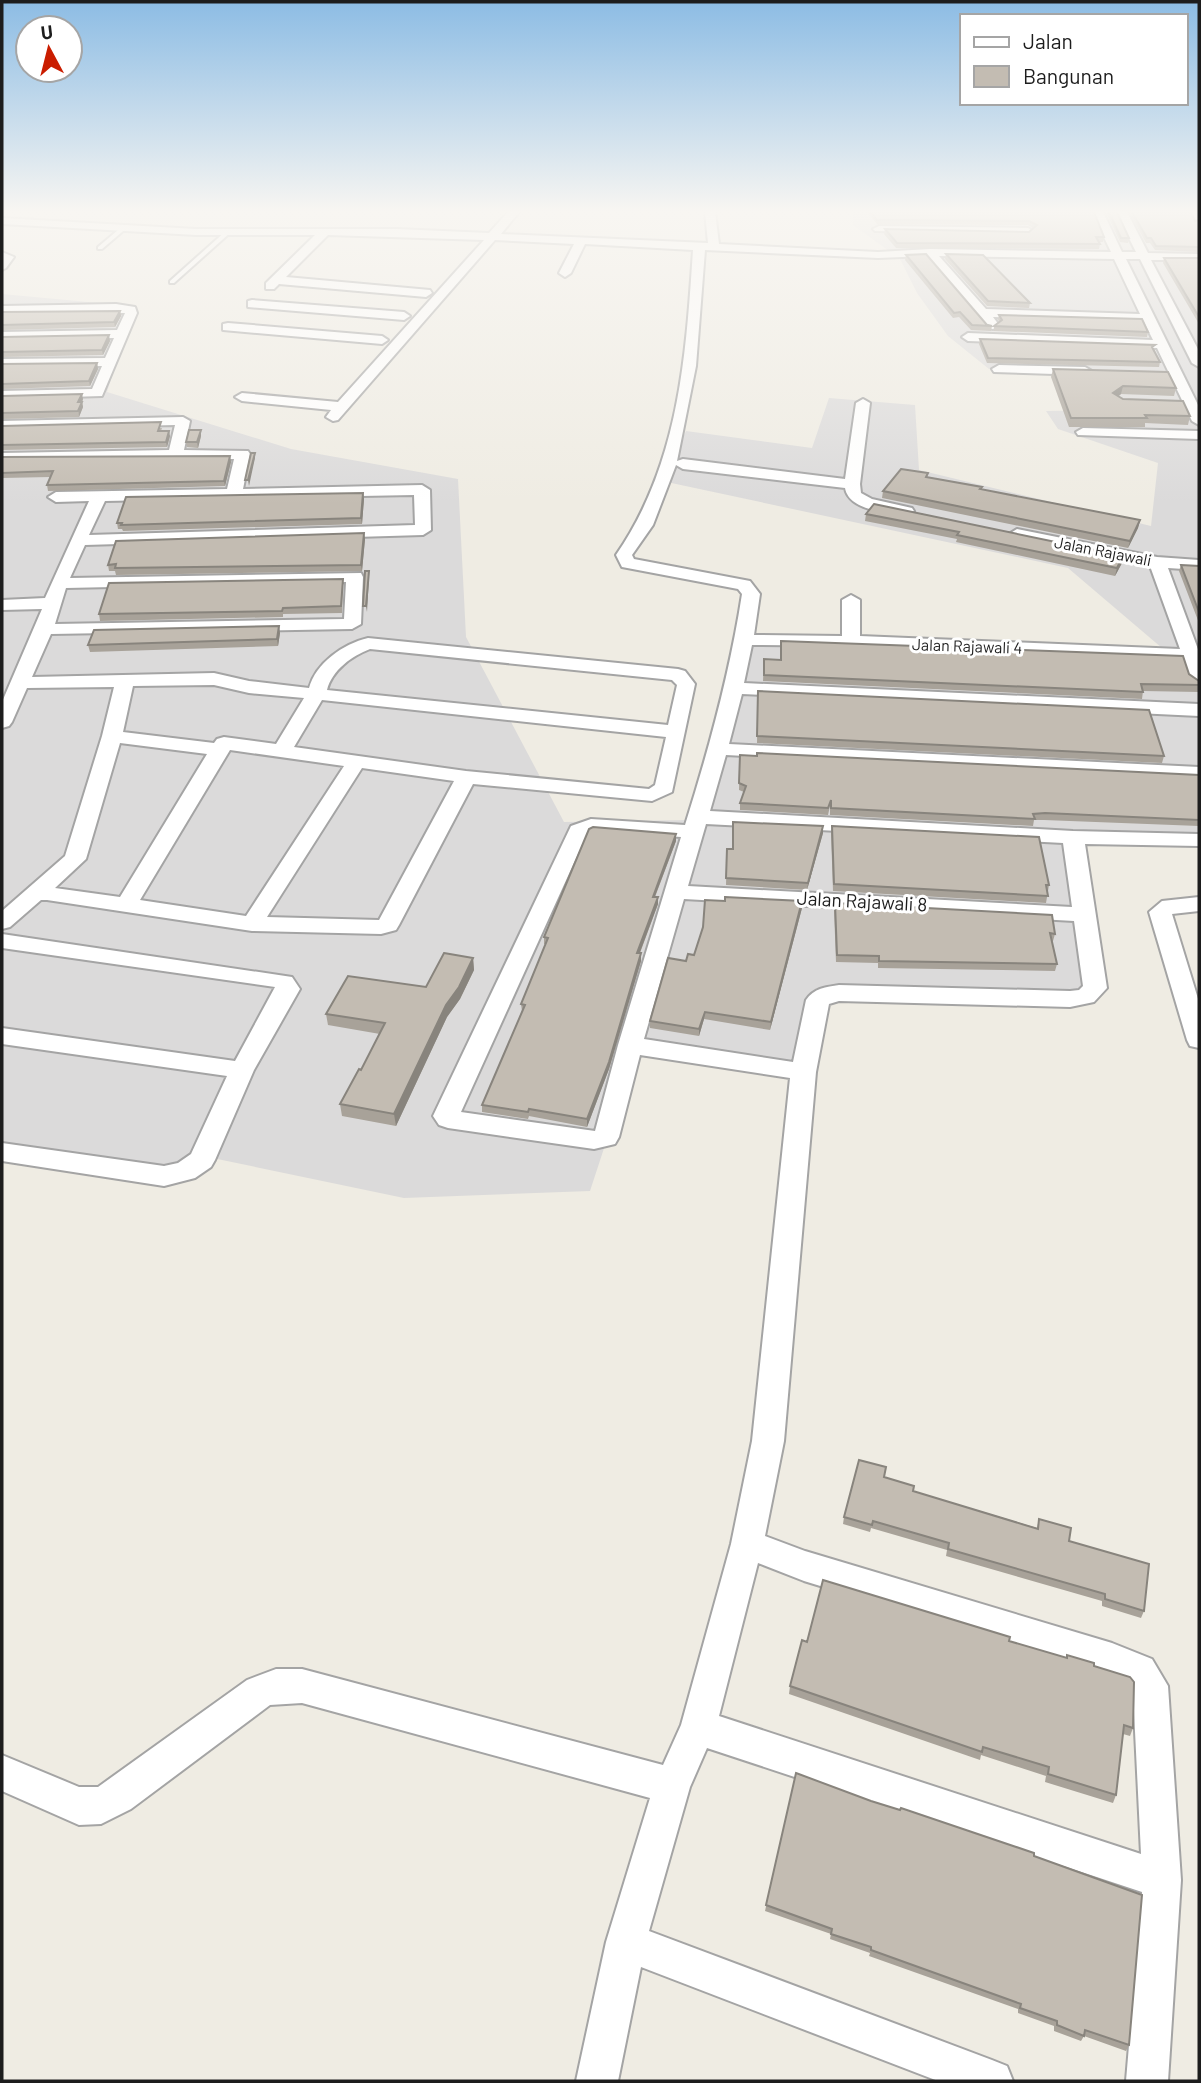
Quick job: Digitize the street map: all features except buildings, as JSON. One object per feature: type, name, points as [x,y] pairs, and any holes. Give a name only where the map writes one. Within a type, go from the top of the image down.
[{"type":"street","points":[[2,310],[101,309]]},
{"type":"street","points":[[87,423],[131,313],[127,309]]},
{"type":"street","points":[[247,309],[228,327],[382,340]]},
{"type":"street","points":[[318,309],[404,316]]},
{"type":"street","points":[[242,397],[337,412],[427,309]]},
{"type":"street","points":[[698,309],[687,387],[668,474],[646,521],[624,555],[628,563],[744,585],[751,594],[736,688],[696,824],[675,892],[630,1045],[606,1137],[601,1140],[452,1120],[446,1116],[578,830],[591,825],[696,824],[1199,839]]},
{"type":"street","points":[[980,309],[1004,338]]},
{"type":"street","points":[[1145,309],[1177,374],[1183,403],[1199,421]]},
{"type":"street","points":[[1171,309],[1199,363]]},
{"type":"street","points":[[983,313],[1149,318]]},
{"type":"street","points":[[2,336],[123,334]]},
{"type":"street","points":[[968,337],[1161,344]]},
{"type":"street","points":[[2,363],[110,362]]},
{"type":"street","points":[[999,369],[1105,372]]},
{"type":"street","points":[[1158,374],[1177,374]]},
{"type":"street","points":[[2,395],[97,393]]},
{"type":"street","points":[[863,403],[852,484],[855,495],[867,503],[920,514]]},
{"type":"street","points":[[2,425],[183,421],[175,454]]},
{"type":"street","points":[[1083,432],[1199,435]]},
{"type":"street","points":[[2,457],[243,454],[233,493]]},
{"type":"street","points":[[682,464],[852,484]]},
{"type":"street","points":[[55,498],[422,490],[423,530],[80,540]]},
{"type":"street","points":[[2,722],[99,496]]},
{"type":"street","name":"Jalan Rajawali","points":[[999,530],[1157,562],[1199,565]]},
{"type":"street","points":[[1157,562],[1199,680]]},
{"type":"street","points":[[44,629],[352,624],[355,577],[60,583]]},
{"type":"street","points":[[851,600],[851,641]]},
{"type":"street","points":[[2,605],[51,603]]},
{"type":"street","points":[[1145,654],[1178,615]]},
{"type":"street","name":"Jalan Rajawali 4","points":[[742,640],[851,641],[1192,655]]},
{"type":"street","points":[[126,906],[224,743],[466,776],[652,795],[665,788],[687,684],[678,675],[376,642],[354,649],[322,674],[316,694],[282,750]]},
{"type":"street","points":[[18,684],[322,674]]},
{"type":"street","points":[[214,679],[248,687],[676,732]]},
{"type":"street","points":[[2,922],[75,859],[112,736],[125,680]]},
{"type":"street","points":[[736,688],[1199,710]]},
{"type":"street","points":[[112,736],[220,750]]},
{"type":"street","points":[[718,749],[1199,773]]},
{"type":"street","points":[[252,924],[356,762]]},
{"type":"street","points":[[36,894],[252,924],[375,928],[388,925],[466,776]]},
{"type":"street","points":[[597,2081],[626,1942],[673,1786],[698,1727],[747,1544],[768,1441],[803,1072],[818,1000],[825,995],[839,993],[1070,999],[1086,997],[1096,988],[1073,837]]},
{"type":"street","name":"Jalan Rajawali 8","points":[[675,892],[1049,911],[1086,916]]},
{"type":"street","points":[[1199,904],[1170,906],[1160,912],[1199,1040]]},
{"type":"street","points":[[2,941],[284,982],[288,989],[242,1070],[202,1160],[186,1171],[164,1176],[2,1152]]},
{"type":"street","points":[[2,1036],[242,1070]]},
{"type":"street","points":[[630,1045],[803,1072]]},
{"type":"street","points":[[747,1544],[804,1566],[1112,1659],[1140,1671],[1150,1686],[1162,1880],[1147,2081]]},
{"type":"street","points":[[2,1773],[79,1806],[102,1805],[118,1797],[259,1692],[276,1686],[302,1686],[673,1786]]},
{"type":"street","points":[[698,1727],[1162,1880]]},
{"type":"street","points":[[626,1942],[992,2081]]},
{"type":"shaded area","points":[[2,309],[126,309],[132,313],[107,392],[291,449],[458,479],[466,637],[564,822],[691,820],[748,643],[1162,648],[1068,568],[662,481],[686,431],[812,448],[829,398],[915,405],[919,470],[1151,526],[1158,463],[1058,429],[1046,411],[1109,410],[1083,377],[989,369],[948,336],[929,309],[1199,309],[1199,840],[1066,836],[1093,987],[1069,996],[830,986],[817,988],[809,994],[800,1069],[627,1049],[609,1133],[590,1191],[404,1198],[198,1155],[164,1174],[2,1147]]}]
